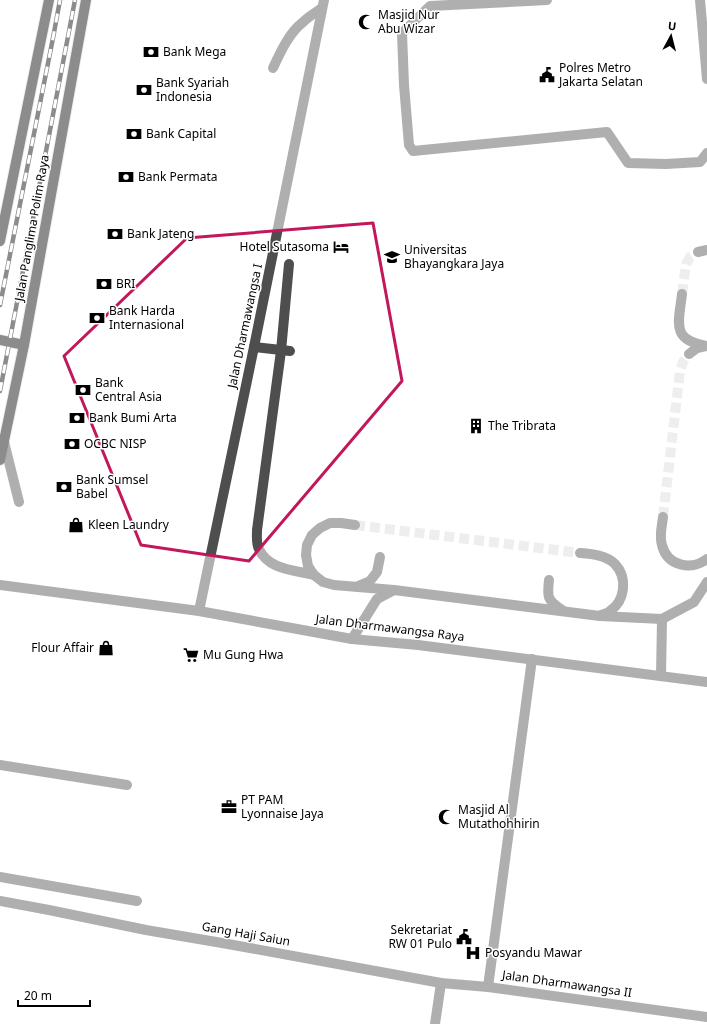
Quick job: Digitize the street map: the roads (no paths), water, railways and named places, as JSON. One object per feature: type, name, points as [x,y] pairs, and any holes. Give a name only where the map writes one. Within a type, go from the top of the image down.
[{"type":"main road","points":[[0,241],[49,0]]},
{"type":"main road","name":"Jalan Panglima Polim Raya","points":[[0,460],[24,344],[86,0]]},
{"type":"main road","points":[[0,340],[24,344]]},
{"type":"street","points":[[547,0],[430,3],[402,33],[404,85],[409,145],[413,151],[607,132],[628,163],[666,164],[700,162],[707,153]]},
{"type":"street","points":[[700,0],[707,79]]},
{"type":"street","points":[[273,68],[294,31],[323,4]]},
{"type":"street","name":"Jalan Dharmawangsa I","points":[[199,611],[323,4]]},
{"type":"street","points":[[289,264],[286,351],[257,530],[258,548],[266,560],[275,566],[314,575]]},
{"type":"street","points":[[682,294],[678,327],[682,335],[689,341],[707,346]]},
{"type":"street","points":[[689,354],[697,348],[707,346]]},
{"type":"street","points":[[254,347],[286,351]]},
{"type":"street","points":[[4,442],[19,502]]},
{"type":"street","points":[[663,517],[661,535],[662,545],[665,554],[672,561],[681,565],[691,566],[701,564],[707,560]]},
{"type":"street","points":[[355,525],[330,523],[320,528],[312,535],[306,555],[308,566],[314,575],[323,582],[334,585],[394,590],[600,616],[662,619],[707,596]]},
{"type":"street","points":[[580,553],[607,558],[616,564],[621,573],[624,584],[623,595],[618,604],[610,612],[600,616]]},
{"type":"street","points":[[356,587],[370,581],[377,572],[380,557]]},
{"type":"street","points":[[549,580],[548,593],[552,604],[564,612]]},
{"type":"street","points":[[694,602],[707,582]]},
{"type":"street","name":"Jalan Dharmawangsa Raya","points":[[0,585],[199,611],[352,639],[418,645],[707,682]]},
{"type":"street","points":[[352,639],[377,599],[394,590]]},
{"type":"street","points":[[661,676],[662,619]]},
{"type":"street","name":"Jalan Dharmawangsa II","points":[[532,659],[488,987],[707,1016]]},
{"type":"street","points":[[0,765],[127,785]]},
{"type":"street","points":[[0,877],[137,901]]},
{"type":"street","name":"Gang Haji Saiun","points":[[0,901],[146,930],[441,983],[488,987]]},
{"type":"street","points":[[435,1024],[441,983]]},
{"type":"tunnel","points":[[682,294],[686,264],[690,257],[698,252]]},
{"type":"tunnel","points":[[663,517],[680,371],[683,362],[689,354]]},
{"type":"tunnel","points":[[355,525],[580,553]]},
{"type":"railway","points":[[0,305],[60,0]]},
{"type":"railway","points":[[0,391],[75,0]]},
{"type":"place","name":"Masjid Nur Abu Wizar","points":[[366,22]]},
{"type":"place","name":"Bank Mega","points":[[151,52]]},
{"type":"place","name":"Polres Metro Jakarta Selatan","points":[[547,75]]},
{"type":"place","name":"Bank Syariah Indonesia","points":[[144,90]]},
{"type":"place","name":"Bank Capital","points":[[134,134]]},
{"type":"place","name":"Bank Permata","points":[[126,177]]},
{"type":"place","name":"Bank Jateng","points":[[115,234]]},
{"type":"place","name":"Hotel Sutasoma","points":[[341,247]]},
{"type":"place","name":"Universitas Bhayangkara Jaya","points":[[392,257]]},
{"type":"place","name":"BRI","points":[[104,284]]},
{"type":"place","name":"Bank Harda Internasional","points":[[97,318]]},
{"type":"place","name":"Bank Central Asia","points":[[83,390]]},
{"type":"place","name":"Bank Bumi Arta","points":[[77,418]]},
{"type":"place","name":"The Tribrata","points":[[476,426]]},
{"type":"place","name":"OCBC NISP","points":[[72,444]]},
{"type":"place","name":"Bank Sumsel Babel","points":[[64,487]]},
{"type":"place","name":"Kleen Laundry","points":[[76,525]]},
{"type":"place","name":"Flour Affair","points":[[106,648]]},
{"type":"place","name":"Mu Gung Hwa","points":[[191,655]]},
{"type":"place","name":"PT PAM Lyonnaise Jaya","points":[[229,807]]},
{"type":"place","name":"Masjid Al Mutathohhirin","points":[[446,817]]},
{"type":"place","name":"Sekretariat RW 01 Pulo","points":[[464,937]]},
{"type":"place","name":"Posyandu Mawar","points":[[473,953]]}]
